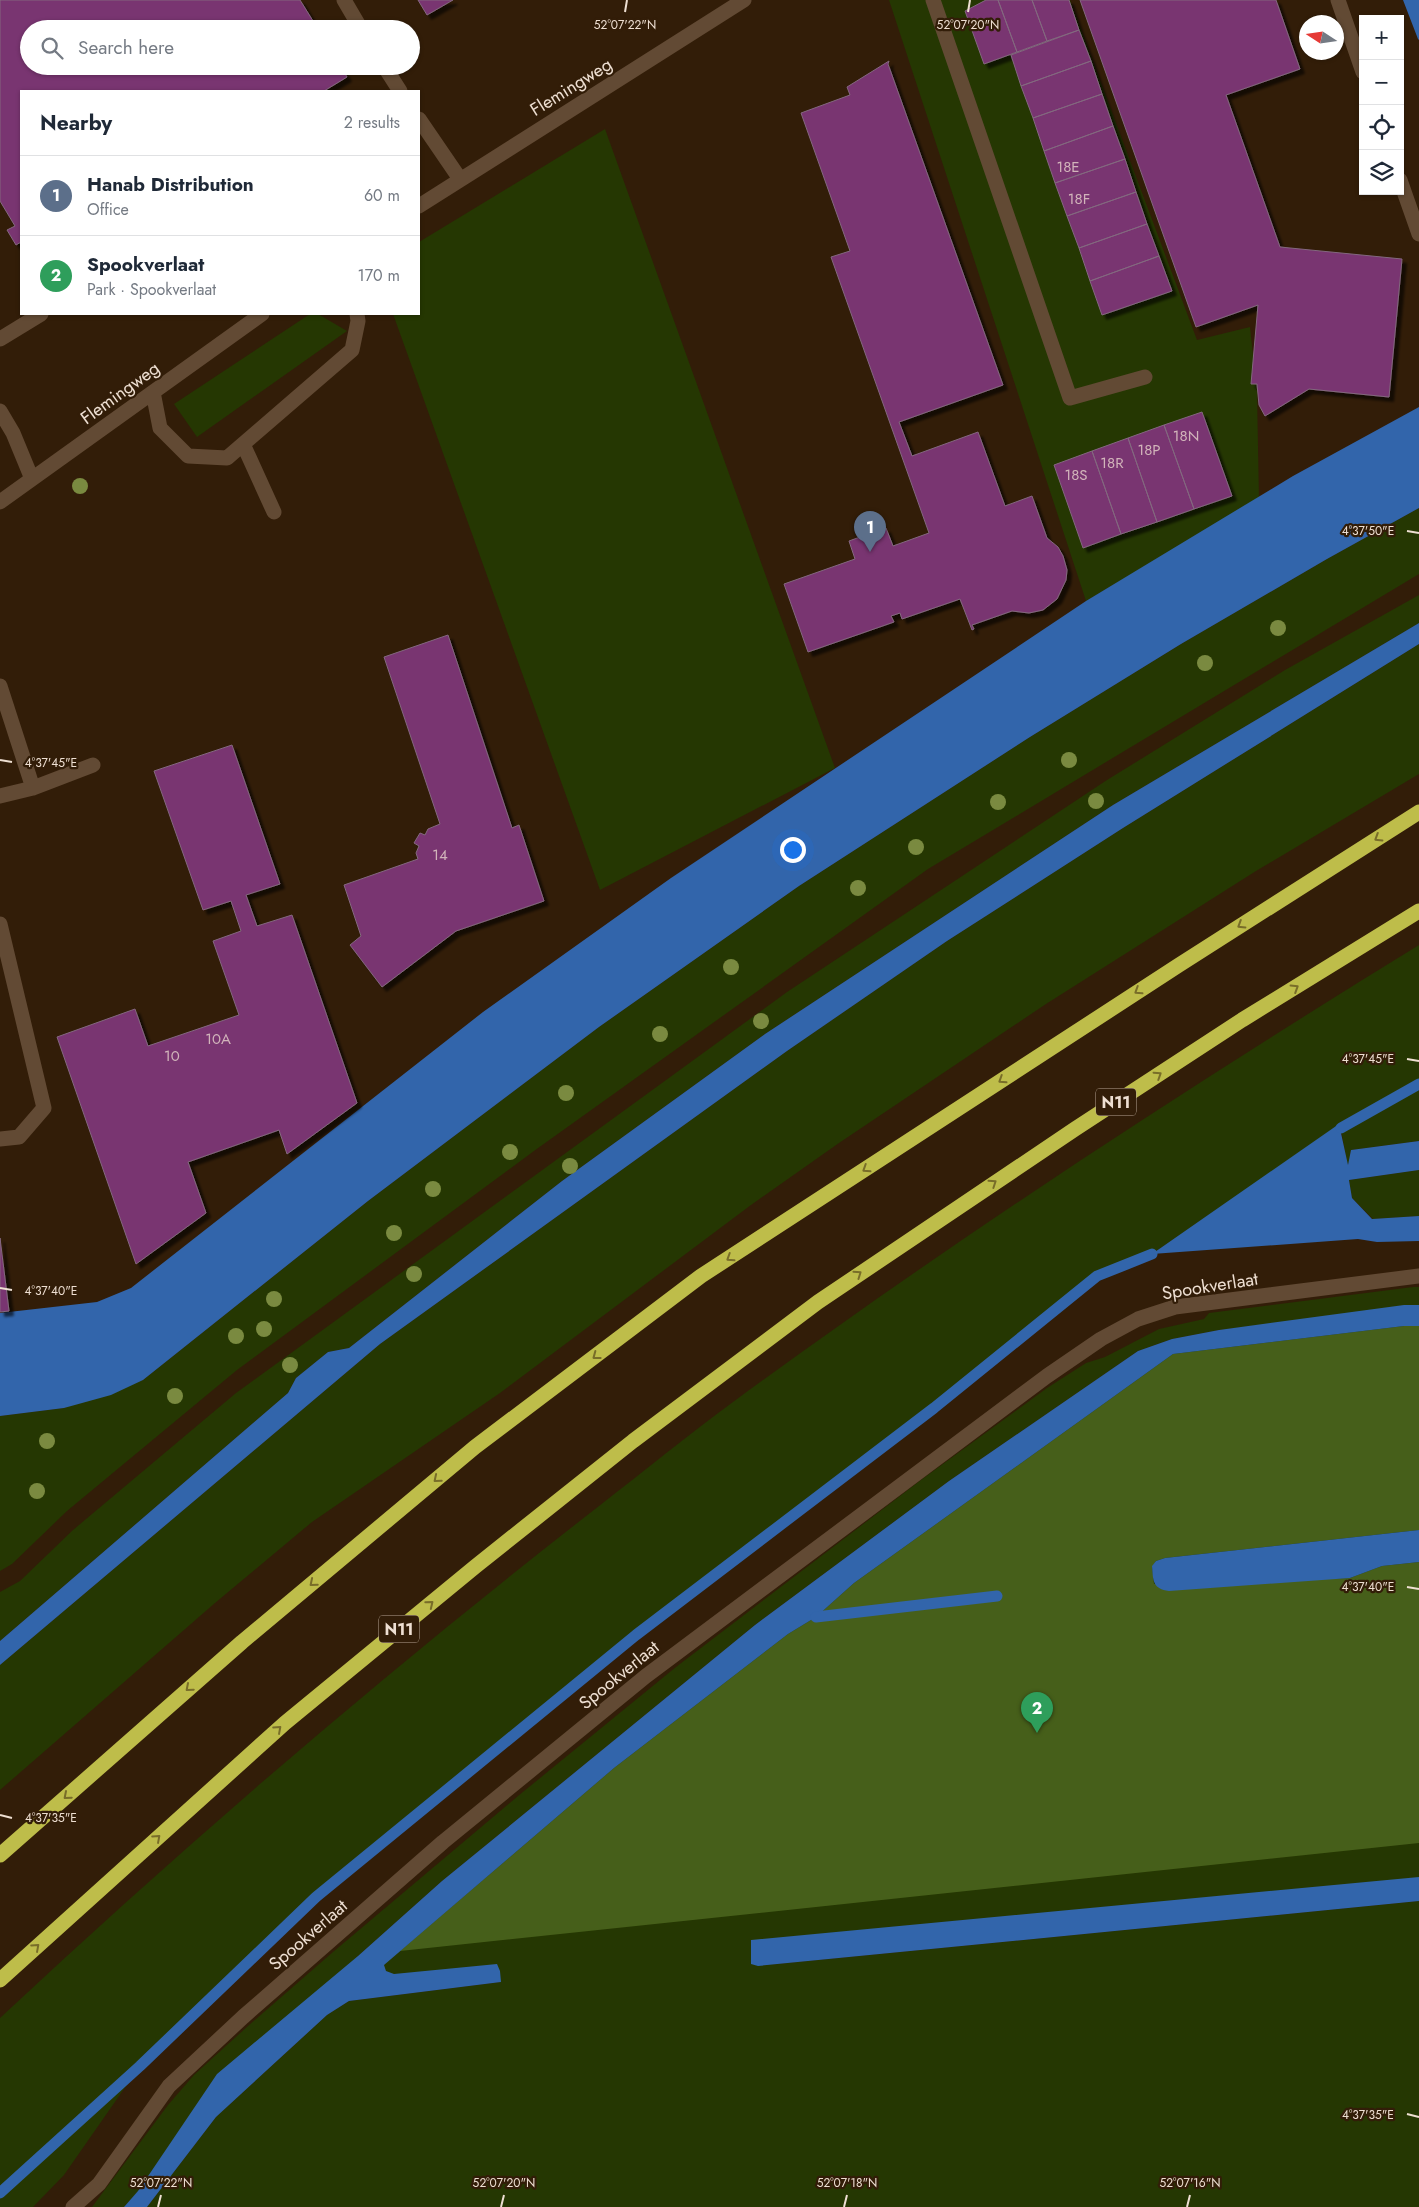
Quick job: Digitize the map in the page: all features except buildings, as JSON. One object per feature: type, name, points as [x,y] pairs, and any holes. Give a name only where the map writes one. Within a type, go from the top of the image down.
[{"type":"highway","points":[[0,1855],[242,1642],[475,1447],[701,1276],[1179,964],[1419,812]]},
{"type":"highway","name":"N11","points":[[0,1980],[285,1723],[476,1566],[633,1441],[818,1302],[1075,1129],[1242,1020],[1419,911]]},
{"type":"street","points":[[344,0],[356,20]]},
{"type":"street","points":[[933,0],[1070,398],[1145,377]]},
{"type":"street","points":[[1338,0],[1359,60]]},
{"type":"street","name":"Flemingweg","points":[[420,205],[741,1]]},
{"type":"street","points":[[390,75],[399,90]]},
{"type":"street","points":[[420,120],[460,179]]},
{"type":"street","points":[[1404,191],[1419,234]]},
{"type":"street","points":[[0,339],[39,315]]},
{"type":"street","name":"Flemingweg","points":[[0,502],[261,315]]},
{"type":"street","points":[[153,392],[160,428],[188,456],[227,458],[352,350],[358,321],[357,315]]},
{"type":"street","points":[[0,411],[13,433],[32,479]]},
{"type":"street","points":[[243,444],[274,512]]},
{"type":"street","points":[[0,686],[33,788]]},
{"type":"street","points":[[0,796],[33,788],[93,764]]},
{"type":"street","points":[[0,924],[44,1108],[19,1137],[0,1138]]},
{"type":"street","name":"Spookverlaat","points":[[74,2207],[98,2184],[169,2086],[243,2017],[444,1842],[646,1676],[1101,1339],[1138,1320],[1175,1307],[1419,1276]]},
{"type":"green space","points":[[889,0],[1070,0],[1197,340],[1250,327],[1257,393],[1259,499],[1086,601]]},
{"type":"green space","points":[[605,129],[835,768],[600,890],[393,315],[420,315],[420,241]]},
{"type":"green space","points":[[308,315],[320,315],[347,331],[197,437],[174,404]]},
{"type":"green space","points":[[1419,508],[1419,574],[928,869],[534,1151],[237,1370],[67,1511],[12,1564],[0,1571],[0,1416],[64,1408],[143,1380],[368,1201],[599,1027],[799,886],[1030,737],[1181,644]]},
{"type":"green space","points":[[1419,595],[1419,623],[1113,805],[765,1034],[562,1181],[349,1348],[328,1352],[296,1378],[288,1393],[0,1641],[0,1592],[20,1581],[73,1530],[236,1393],[787,992],[1107,780],[1285,670]]},
{"type":"green space","points":[[1419,644],[1419,774],[1256,871],[1046,1004],[839,1143],[751,1205],[500,1393],[312,1522],[215,1603],[0,1790],[0,1665],[380,1344],[787,1051],[947,941],[1123,828]]},
{"type":"green space","points":[[1419,945],[1419,1141],[1351,1150],[1348,1167],[1340,1125],[1152,1254],[1097,1276],[934,1408],[636,1635],[316,1897],[140,2066],[64,2175],[33,2207],[0,2207],[0,2018],[219,1819],[445,1629],[733,1402],[901,1282],[1072,1166],[1244,1054]]},
{"type":"green space","points":[[1419,1170],[1419,1216],[1373,1219],[1352,1198],[1349,1180]]},
{"type":"green space","points":[[1419,1287],[1419,1305],[1219,1330],[1172,1339],[1138,1351],[949,1481],[755,1625],[442,1881],[358,1956],[124,2207],[92,2207],[168,2105],[194,2075],[333,1952],[518,1796],[676,1667],[921,1480],[1047,1388],[1086,1363],[1105,1357],[1159,1329],[1204,1319],[1209,1313]]},
{"type":"green space","points":[[1419,1318],[1419,1887],[758,1966],[1419,1901],[1419,2207],[147,2207],[216,2117],[327,2015],[349,2001],[501,1982],[348,1985],[842,1580],[1174,1349]]},
{"type":"green space","points":[[1404,1326],[1419,1326],[1419,1530],[1165,1558],[1156,1561],[1152,1567],[1154,1584],[1350,1578],[1382,1566],[1419,1562],[1419,1843],[400,1951],[614,1768],[788,1634],[816,1617],[854,1583],[1173,1354]]},
{"type":"water","points":[[1403,0],[1419,0],[1419,40],[1418,39]]},
{"type":"water","points":[[1419,407],[1419,508],[1181,644],[1030,737],[799,886],[599,1027],[368,1201],[143,1380],[111,1395],[64,1408],[0,1416],[0,1313],[97,1302],[131,1288],[483,1012],[671,878],[1086,601],[1293,476]]},
{"type":"water","points":[[1419,623],[1419,644],[1123,828],[947,941],[787,1051],[380,1344],[0,1665],[0,1641],[288,1393],[296,1378],[328,1352],[349,1348],[562,1181],[765,1034],[1113,805]]},
{"type":"water","points":[[1339,1124],[1348,1165],[1351,1150],[1419,1141],[1419,1170],[1349,1180],[1352,1198],[1372,1219],[1419,1216],[1419,1241],[1377,1242],[1358,1239],[1152,1254]]},
{"type":"water","points":[[1404,1305],[1419,1305],[1419,1326],[1404,1326],[1173,1354],[854,1583],[816,1617],[788,1634],[614,1768],[384,1965],[386,1971],[394,1974],[497,1964],[501,1982],[349,2001],[327,2015],[216,2117],[147,2207],[124,2207],[138,2191],[217,2074],[358,1956],[442,1881],[755,1625],[949,1481],[1138,1351],[1172,1339],[1219,1330]]},
{"type":"water","points":[[1419,1530],[1419,1562],[1382,1566],[1350,1578],[1169,1591],[1157,1586],[1153,1576],[1152,1566],[1156,1561],[1165,1558]]},
{"type":"water","points":[[1419,1877],[1419,1901],[758,1966],[751,1964],[751,1940]]},
{"type":"waterway","points":[[1341,1128],[1419,1084]]},
{"type":"waterway","points":[[0,2193],[140,2066],[316,1897],[636,1635],[934,1408],[1097,1276],[1152,1254]]},
{"type":"waterway","points":[[816,1617],[997,1596]]},
{"type":"place","name":"Hanab Distribution","points":[[870,552]]},
{"type":"place","name":"Spookverlaat","points":[[1037,1733]]}]
